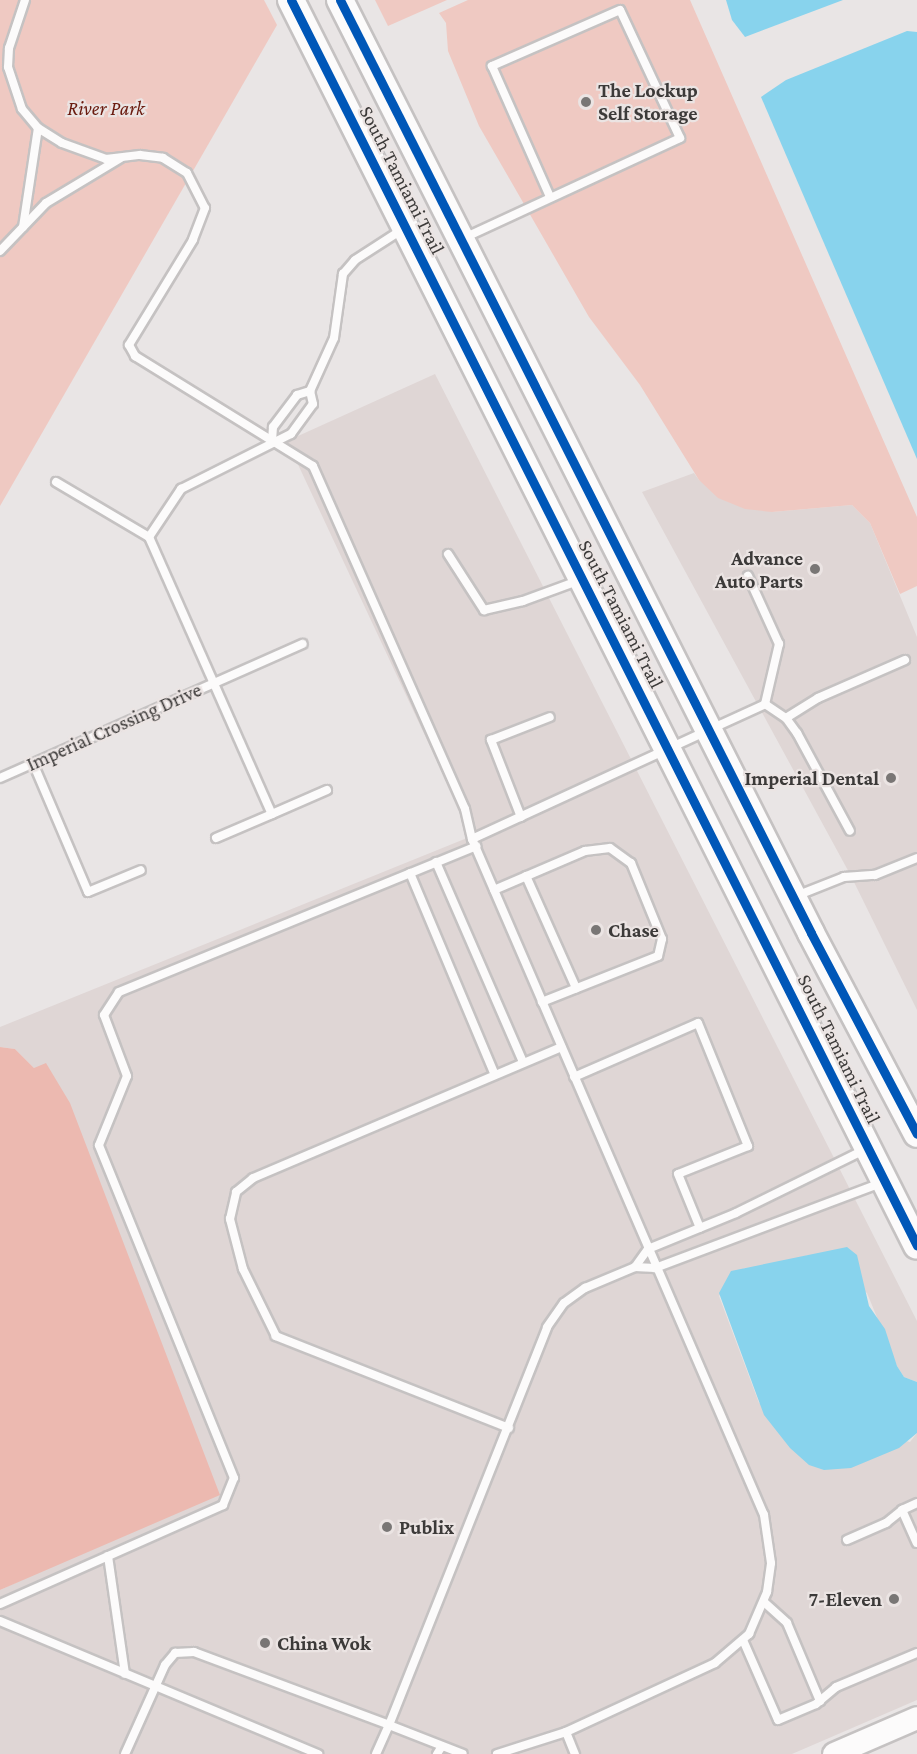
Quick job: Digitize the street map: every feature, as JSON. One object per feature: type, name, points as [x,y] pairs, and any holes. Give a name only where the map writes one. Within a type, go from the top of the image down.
[{"type":"main road","name":"South Tamiami Trail","points":[[291,0],[670,750],[917,1246]]},
{"type":"main road","name":"South Tamiami Trail","points":[[345,1],[461,240],[793,897],[917,1134]]},
{"type":"main road","points":[[834,1754],[917,1718]]},
{"type":"lane","points":[[25,0],[9,48],[8,67],[22,110],[38,128],[62,143],[105,159],[163,158],[179,166],[195,184],[205,208],[194,240],[129,345],[135,356],[313,466],[465,809],[474,843],[655,1268],[764,1515],[771,1563],[764,1602],[743,1640],[688,1678],[523,1751],[497,1754]]},
{"type":"lane","points":[[461,240],[680,138],[620,10],[492,66],[550,197]]},
{"type":"lane","points":[[23,227],[38,128]]},
{"type":"lane","points":[[0,251],[46,203],[124,157]]},
{"type":"lane","points":[[56,482],[149,537],[181,489],[238,463],[272,441],[291,434],[313,404],[310,391],[334,338],[343,274],[355,260],[406,227]]},
{"type":"lane","points":[[272,441],[273,427],[297,395],[310,391]]},
{"type":"lane","name":"Imperial Crossing Drive","points":[[0,778],[214,683],[149,537]]},
{"type":"lane","points":[[448,554],[484,610],[523,601],[583,579]]},
{"type":"lane","points":[[748,576],[779,644],[765,704]]},
{"type":"lane","points":[[272,814],[214,683],[303,644]]},
{"type":"lane","points":[[786,718],[818,698],[905,660]]},
{"type":"lane","points":[[0,1604],[223,1505],[234,1478],[99,1145],[127,1076],[104,1015],[119,992],[436,862],[521,817],[670,750],[765,704]]},
{"type":"lane","points":[[765,704],[786,718],[812,756],[850,831]]},
{"type":"lane","points":[[521,817],[491,740],[550,717]]},
{"type":"lane","points":[[33,763],[88,892],[141,870]]},
{"type":"lane","points":[[216,838],[327,790]]},
{"type":"lane","points":[[494,890],[585,851],[610,848],[631,862],[662,939],[662,949],[658,956],[542,1002]]},
{"type":"lane","points":[[793,897],[844,877],[875,875],[917,858]]},
{"type":"lane","points":[[436,862],[523,1062]]},
{"type":"lane","points":[[410,873],[495,1075]]},
{"type":"lane","points":[[526,876],[576,988]]},
{"type":"lane","points":[[574,1077],[698,1023],[748,1146],[678,1174],[700,1228]]},
{"type":"lane","points":[[508,1428],[276,1336],[243,1269],[230,1219],[236,1192],[253,1178],[561,1047]]},
{"type":"lane","points":[[635,1267],[648,1249],[700,1228],[867,1148]]},
{"type":"lane","points":[[376,1754],[547,1327],[564,1303],[585,1288],[635,1267],[655,1268],[884,1181]]},
{"type":"lane","points":[[847,1540],[886,1523],[902,1510],[917,1503]]},
{"type":"lane","points":[[902,1510],[914,1529],[917,1543]]},
{"type":"lane","points":[[108,1556],[125,1674]]},
{"type":"lane","points":[[764,1602],[787,1623],[820,1701]]},
{"type":"lane","points":[[0,1621],[318,1754]]},
{"type":"lane","points":[[743,1640],[778,1720],[820,1701],[836,1687],[917,1653]]},
{"type":"lane","points":[[125,1754],[165,1665],[176,1653],[194,1652],[389,1725],[440,1750],[462,1754]]},
{"type":"lane","points":[[566,1732],[575,1754]]},
{"type":"shaded area","points":[[435,374],[917,1321],[917,1382],[904,1377],[897,1366],[867,1293],[809,1255],[771,1266],[744,1268],[719,1296],[759,1403],[910,1442],[917,1433],[917,1700],[792,1754],[0,1754],[0,1590],[100,1544],[34,1068],[15,1049],[0,1047],[0,1027],[472,836],[287,441]]},
{"type":"shaded area","points":[[694,473],[699,480],[772,512],[852,505],[870,523],[917,637],[917,1010],[851,876],[642,492]]},
{"type":"shaded area","points":[[0,1047],[15,1049],[34,1068],[46,1063],[70,1103],[220,1495],[0,1590]]},
{"type":"green space","name":"River Park","points":[[0,0],[264,0],[277,25],[0,506]]},
{"type":"green space","points":[[375,0],[447,0],[388,26]]},
{"type":"green space","points":[[468,0],[690,0],[917,517],[917,586],[900,594],[870,523],[852,505],[772,512],[745,509],[718,498],[699,480],[640,385],[589,317],[479,126],[448,51],[446,23],[439,13]]},
{"type":"water","points":[[726,0],[843,0],[745,37],[732,20]]},
{"type":"water","points":[[907,31],[917,32],[917,459],[761,97],[786,80]]},
{"type":"water","points":[[847,1247],[857,1255],[869,1306],[885,1329],[897,1366],[904,1377],[917,1382],[917,1433],[899,1448],[851,1468],[824,1470],[809,1465],[790,1448],[764,1415],[719,1293],[731,1271]]},
{"type":"cycle path","points":[[291,0],[917,1246]]},
{"type":"cycle path","points":[[340,0],[811,933],[917,1134]]},
{"type":"place","name":"The Lockup Self Storage","points":[[586,102]]},
{"type":"place","name":"Advance Auto Parts","points":[[815,569]]},
{"type":"place","name":"Imperial Dental","points":[[891,778]]},
{"type":"place","name":"Chase","points":[[596,930]]},
{"type":"place","name":"Publix","points":[[387,1527]]},
{"type":"place","name":"7-Eleven","points":[[894,1599]]},
{"type":"place","name":"China Wok","points":[[265,1643]]}]
